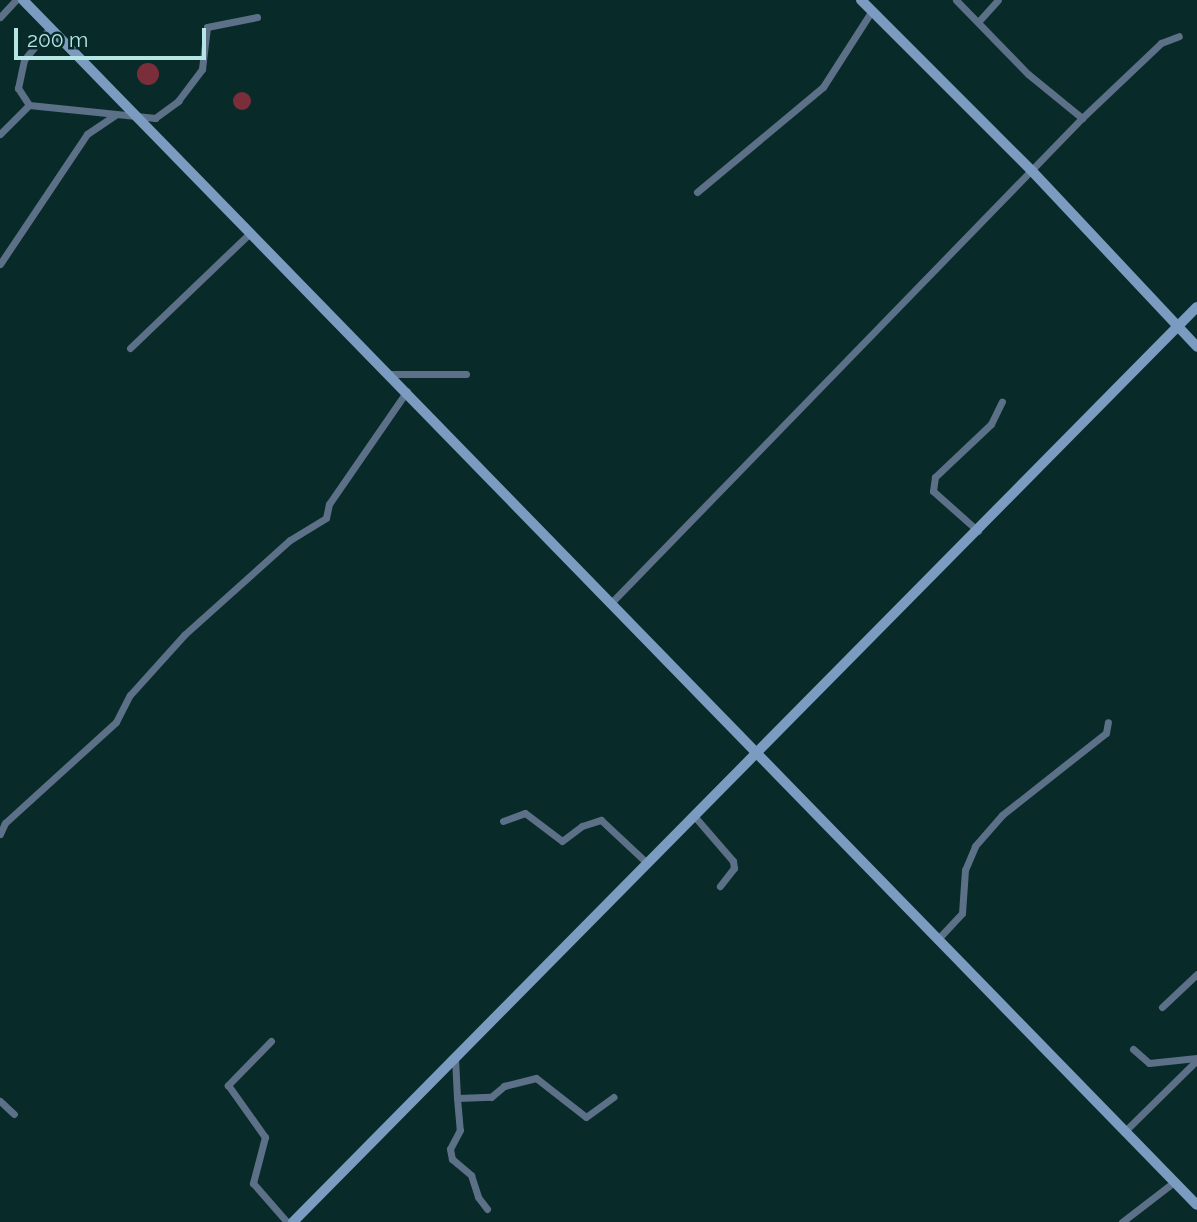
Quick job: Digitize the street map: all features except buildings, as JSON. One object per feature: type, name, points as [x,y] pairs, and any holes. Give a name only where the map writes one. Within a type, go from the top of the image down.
[{"type":"street","points":[[0,17],[16,0]]},
{"type":"street","points":[[23,0],[248,235],[407,391],[755,755],[1197,1205]]},
{"type":"street","points":[[861,0],[1032,171],[1169,314],[1177,328],[1197,347]]},
{"type":"street","points":[[956,0],[1028,74],[1082,118]]},
{"type":"street","points":[[979,21],[998,0]]},
{"type":"street","points":[[697,192],[822,87],[872,12]]},
{"type":"street","points":[[29,105],[134,117],[161,116],[186,93],[202,69],[207,27],[257,17]]},
{"type":"street","points":[[29,105],[18,88],[24,60],[50,28]]},
{"type":"street","points":[[610,604],[1082,118],[1161,43],[1179,36]]},
{"type":"street","points":[[0,134],[29,105]]},
{"type":"street","points":[[0,264],[87,134],[116,114]]},
{"type":"street","points":[[130,348],[248,235]]},
{"type":"street","points":[[293,1222],[978,532],[1197,307]]},
{"type":"street","points":[[390,374],[466,374]]},
{"type":"street","points":[[0,834],[5,823],[116,722],[130,695],[184,635],[290,540],[326,518],[329,504],[407,391]]},
{"type":"street","points":[[978,532],[933,491],[935,477],[991,424],[1002,401]]},
{"type":"street","points":[[938,939],[962,913],[965,870],[975,846],[1002,815],[1106,733],[1108,723]]},
{"type":"street","points":[[503,821],[525,813],[562,841],[582,826],[601,820],[648,864]]},
{"type":"street","points":[[695,817],[733,861],[734,868],[720,886]]},
{"type":"street","points":[[1162,1007],[1197,974]]},
{"type":"street","points":[[271,1041],[228,1085],[265,1137],[253,1182],[287,1222]]},
{"type":"street","points":[[1133,1049],[1149,1063],[1197,1059]]},
{"type":"street","points":[[455,1058],[460,1130],[450,1149],[452,1159],[471,1175],[478,1198],[488,1209]]},
{"type":"street","points":[[1124,1132],[1197,1059]]},
{"type":"street","points":[[457,1098],[491,1097],[504,1086],[536,1078],[586,1117],[614,1097]]},
{"type":"street","points":[[0,1101],[13,1114]]},
{"type":"street","points":[[1122,1222],[1132,1218],[1174,1182]]},
{"type":"shaded area","points":[[148,63],[156,66],[159,74],[156,82],[148,85],[140,82],[137,74],[140,66]]},
{"type":"shaded area","points":[[242,92],[248,95],[251,101],[248,107],[242,110],[236,107],[233,101],[236,95]]}]
